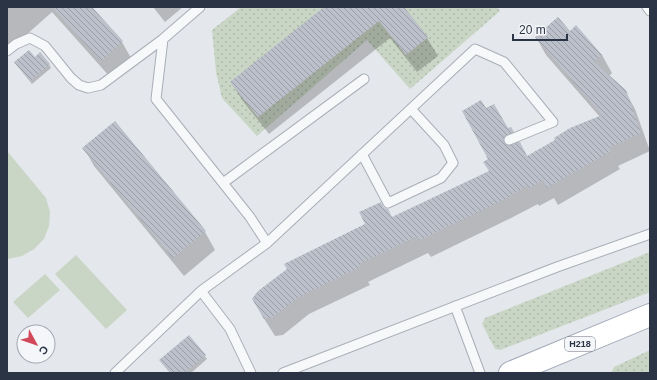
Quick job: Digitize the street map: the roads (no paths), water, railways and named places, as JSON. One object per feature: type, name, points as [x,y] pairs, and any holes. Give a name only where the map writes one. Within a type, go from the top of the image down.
[{"type":"main road","name":"Н218","points":[[510,373],[650,315]]},
{"type":"lane","points":[[7,51],[16,44],[30,38],[44,46],[79,85],[88,88],[102,84],[163,39],[200,7]]},
{"type":"lane","points":[[647,7],[650,11]]},
{"type":"lane","points":[[163,39],[156,99],[250,218],[267,243]]},
{"type":"lane","points":[[115,373],[201,291],[267,243],[475,49],[504,62],[553,122],[509,140]]},
{"type":"lane","points":[[223,183],[364,79]]},
{"type":"lane","points":[[362,154],[388,203],[441,178],[453,164],[444,145],[411,109]]},
{"type":"lane","points":[[283,373],[557,267],[650,234]]},
{"type":"lane","points":[[201,291],[230,329],[251,373]]},
{"type":"lane","points":[[455,306],[480,373]]}]
